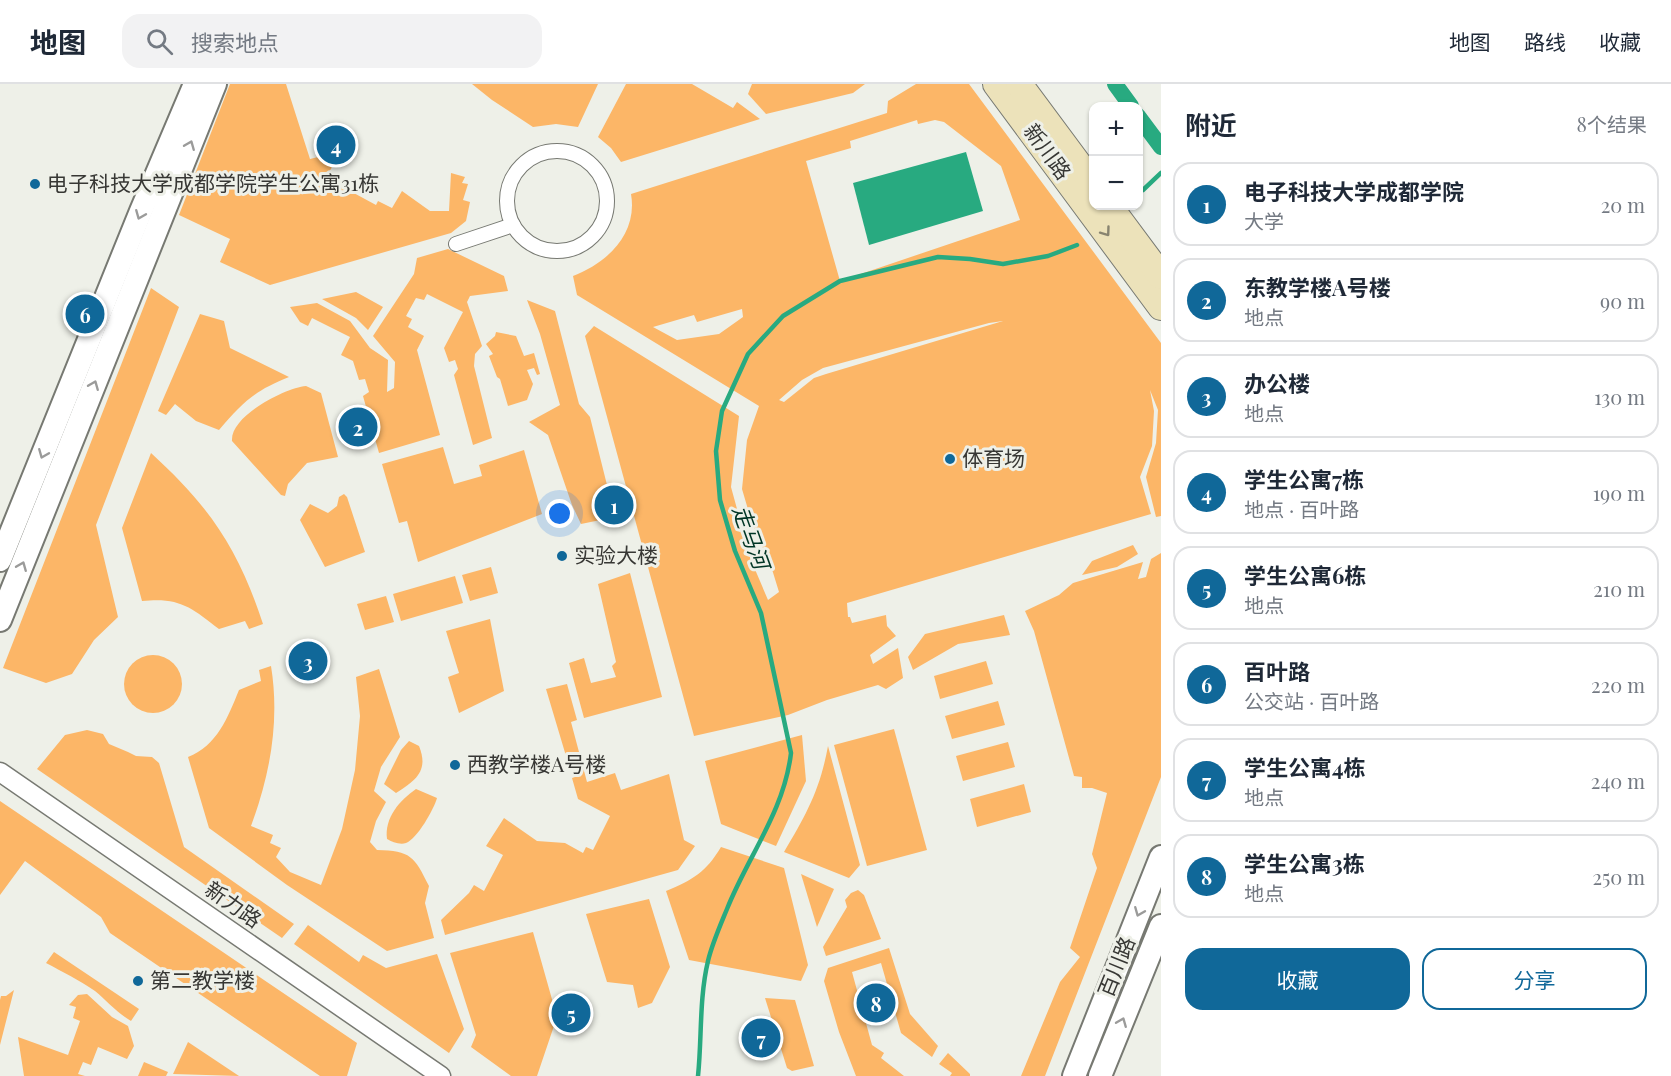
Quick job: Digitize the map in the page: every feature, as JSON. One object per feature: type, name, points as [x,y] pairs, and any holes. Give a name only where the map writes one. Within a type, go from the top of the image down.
[{"type":"main road","name":"新川路","points":[[996,84],[1161,308]]},
{"type":"main road","name":"新川路","points":[[1019,84],[1089,178]]},
{"type":"main road","points":[[1112,210],[1161,276]]},
{"type":"street","points":[[0,560],[195,84]]},
{"type":"street","points":[[0,620],[214,84]]},
{"type":"street","points":[[564,151],[580,156],[593,167],[603,181],[606,205],[599,228],[588,240],[574,248],[558,251],[542,249],[528,242],[513,225],[507,199],[510,182],[519,168],[531,157],[547,152],[564,151]]},
{"type":"street","points":[[456,244],[513,225]]},
{"type":"street","name":"新力路","points":[[0,772],[441,1076]]},
{"type":"street","name":"百川路","points":[[1074,1076],[1161,857]]},
{"type":"street","name":"百川路","points":[[1100,1076],[1161,926]]},
{"type":"shaded area","points":[[230,84],[286,84],[310,159],[322,156],[325,162],[332,167],[326,178],[376,205],[378,201],[392,208],[402,191],[430,211],[449,211],[451,173],[465,177],[462,183],[468,184],[463,200],[470,202],[466,221],[451,233],[270,285],[220,262],[230,239],[179,215]]},
{"type":"shaded area","points":[[472,84],[598,84],[578,127],[556,124],[533,127]]},
{"type":"shaded area","points":[[626,84],[692,84],[733,108],[737,102],[760,119],[621,162],[611,148],[598,137]]},
{"type":"shaded area","points":[[752,84],[865,84],[853,93],[766,114],[748,94]]},
{"type":"shaded area","points":[[916,84],[969,84],[1161,343],[1161,516],[1156,517],[1146,477],[1156,443],[1158,410],[1150,390],[1154,411],[1152,446],[1140,477],[1151,514],[847,603],[848,617],[852,623],[886,615],[887,626],[896,636],[870,655],[873,664],[898,648],[903,678],[886,689],[878,685],[827,700],[788,715],[694,736],[585,336],[594,326],[739,416],[731,487],[751,560],[768,600],[779,592],[771,566],[752,523],[742,489],[747,440],[759,406],[577,295],[573,276],[608,255],[625,234],[630,222],[631,194],[887,113],[888,101]],"holes":[[[917,120],[918,124],[935,120],[944,122],[1001,166],[1020,220],[840,281],[806,161],[851,148],[850,141]],[[742,309],[743,317],[719,334],[677,340],[653,327],[694,315],[697,322]],[[1003,321],[814,378],[784,402],[779,400],[802,380],[823,368]]]},
{"type":"shaded area","points":[[966,152],[983,211],[869,245],[853,183]]},
{"type":"shaded area","points":[[448,249],[504,276],[508,291],[470,296],[467,302],[482,346],[475,354],[474,366],[492,438],[473,445],[454,375],[458,369],[455,360],[449,362],[444,348],[463,312],[427,294],[424,300],[416,298],[406,316],[412,319],[408,327],[424,336],[417,350],[440,435],[379,453],[363,396],[369,392],[365,379],[359,380],[353,361],[341,355],[350,337],[312,318],[308,326],[300,322],[290,307],[317,303],[350,321],[370,348],[388,360],[387,392],[394,388],[395,362],[373,336],[414,274],[417,258]]},
{"type":"shaded area","points":[[151,288],[179,307],[96,525],[118,617],[94,640],[72,674],[46,683],[3,668]]},
{"type":"shaded area","points":[[356,292],[383,307],[368,330],[356,318],[322,299]]},
{"type":"shaded area","points":[[527,300],[555,311],[579,404],[590,417],[615,517],[581,524],[572,505],[548,435],[529,422],[560,405],[540,334]]},
{"type":"shaded area","points":[[200,314],[224,321],[230,348],[289,377],[250,398],[219,430],[196,421],[175,404],[166,415],[158,411]]},
{"type":"shaded area","points":[[496,332],[516,336],[524,356],[534,353],[540,374],[537,375],[534,368],[527,370],[533,384],[527,400],[508,406],[500,379],[497,377],[489,356],[493,354],[486,344]]},
{"type":"shaded area","points":[[306,386],[321,393],[338,457],[307,463],[288,484],[285,496],[281,495],[232,441],[240,422],[249,413],[285,392]]},
{"type":"shaded area","points":[[443,447],[454,484],[482,476],[479,465],[524,450],[542,514],[418,562],[407,521],[399,523],[382,464]]},
{"type":"shaded area","points":[[151,453],[190,492],[220,530],[243,573],[263,624],[249,629],[245,621],[219,629],[184,605],[166,601],[142,601],[122,528]]},
{"type":"shaded area","points":[[344,494],[365,552],[325,567],[300,520],[310,504],[328,513],[337,506],[339,497]]},
{"type":"shaded area","points":[[1133,545],[1138,554],[1117,567],[1082,575],[1092,561]]},
{"type":"shaded area","points":[[1161,553],[1161,777],[1045,1076],[1021,1076],[1060,982],[1080,957],[1070,948],[1097,868],[1092,854],[1107,793],[1092,788],[1082,788],[1082,777],[1074,776],[1034,631],[1025,611],[1059,595],[1073,583],[1143,562],[1138,579],[1146,577],[1151,559]]},
{"type":"shaded area","points":[[491,567],[498,593],[470,601],[462,575]]},
{"type":"shaded area","points":[[630,573],[662,697],[584,718],[569,663],[584,658],[591,683],[616,677],[612,666],[616,662],[598,584]]},
{"type":"shaded area","points":[[455,576],[463,603],[401,621],[393,594]]},
{"type":"shaded area","points":[[386,596],[394,622],[365,630],[357,604]]},
{"type":"shaded area","points":[[1004,615],[1010,635],[958,644],[913,670],[908,657],[925,634]]},
{"type":"shaded area","points":[[490,619],[504,691],[459,713],[448,677],[459,673],[446,631]]},
{"type":"shaded area","points":[[147,655],[159,655],[174,663],[182,678],[182,690],[174,705],[159,713],[147,713],[132,705],[124,690],[124,678],[132,663]]},
{"type":"shaded area","points":[[986,661],[993,684],[940,699],[934,676]]},
{"type":"shaded area","points":[[271,666],[274,687],[274,727],[268,767],[251,826],[273,835],[270,843],[281,848],[276,857],[290,872],[321,885],[342,829],[355,770],[360,716],[356,677],[379,669],[400,737],[381,767],[374,791],[386,802],[376,821],[370,842],[377,850],[397,852],[410,857],[419,868],[429,886],[425,903],[434,938],[387,951],[287,885],[209,828],[188,757],[207,746],[214,738],[226,720],[239,690],[261,681],[259,670]]},
{"type":"shaded area","points":[[567,684],[577,720],[571,722],[587,782],[615,773],[621,790],[669,774],[684,840],[695,846],[678,870],[445,935],[441,920],[469,893],[474,885],[484,891],[503,855],[486,846],[504,818],[537,841],[565,843],[583,853],[586,847],[593,850],[610,816],[578,799],[572,778],[581,775],[578,764],[569,766],[546,689]]},
{"type":"shaded area","points":[[998,701],[1005,725],[952,739],[945,716]]},
{"type":"shaded area","points":[[894,729],[927,850],[867,866],[834,745]]},
{"type":"shaded area","points":[[87,730],[103,734],[109,744],[136,756],[152,757],[159,763],[184,847],[294,924],[282,938],[37,769],[65,735]]},
{"type":"shaded area","points":[[802,735],[806,781],[776,846],[721,824],[705,761]]},
{"type":"shaded area","points":[[409,741],[419,746],[422,755],[421,768],[415,779],[396,793],[384,784],[401,750]]},
{"type":"shaded area","points":[[1008,742],[1015,767],[963,781],[956,756]]},
{"type":"shaded area","points":[[828,746],[860,865],[849,878],[784,852],[811,802],[821,776]]},
{"type":"shaded area","points":[[1024,784],[1031,812],[977,827],[970,799]]},
{"type":"shaded area","points":[[416,789],[437,798],[420,830],[406,843],[396,843],[387,839],[388,824],[394,810]]},
{"type":"shaded area","points":[[0,801],[357,1043],[347,1076],[320,1076],[110,933],[101,917],[25,861],[0,895]]},
{"type":"shaded area","points":[[721,847],[784,868],[808,965],[801,981],[689,960],[666,891],[698,874],[710,863]]},
{"type":"shaded area","points":[[801,874],[834,889],[817,927]]},
{"type":"shaded area","points":[[858,890],[864,895],[881,939],[826,956],[823,947],[847,907],[845,900],[851,893]]},
{"type":"shaded area","points":[[649,899],[670,967],[652,1003],[638,1008],[633,985],[607,982],[586,914]]},
{"type":"shaded area","points":[[308,925],[359,962],[363,955],[386,968],[437,954],[464,1029],[449,1053],[294,944]]},
{"type":"shaded area","points":[[533,932],[557,1017],[537,1076],[511,1076],[471,1047],[476,1035],[450,953]]},
{"type":"shaded area","points":[[889,948],[910,1014],[938,1046],[932,1057],[901,1033],[881,963],[852,972],[872,1045],[884,1053],[881,1058],[904,1076],[856,1076],[839,1032],[824,981],[828,968]]},
{"type":"shaded area","points":[[54,952],[139,1009],[131,1021],[95,991],[46,963]]},
{"type":"shaded area","points":[[14,990],[0,1045],[1,996],[6,996]]},
{"type":"shaded area","points":[[87,994],[112,1017],[128,1026],[134,1046],[127,1059],[98,1047],[91,1065],[83,1062],[78,1074],[85,1076],[24,1076],[18,1037],[68,1055],[80,1021],[73,1018],[76,1007],[69,1005],[78,995]]},
{"type":"shaded area","points":[[765,998],[795,1000],[814,1066],[792,1071],[787,1068]]},
{"type":"shaded area","points":[[188,1042],[239,1076],[173,1074]]},
{"type":"shaded area","points":[[948,1053],[970,1076],[950,1076],[952,1073],[939,1064]]},
{"type":"shaded area","points":[[144,1062],[168,1072],[166,1076],[138,1076]]},
{"type":"waterway","points":[[1115,84],[1128,102]]},
{"type":"waterway","points":[[1143,123],[1161,147]]},
{"type":"waterway","name":"走马河","points":[[1143,190],[1161,173]]},
{"type":"waterway","name":"走马河","points":[[698,1076],[703,990],[710,955],[735,890],[781,795],[791,753],[761,613],[735,551],[720,500],[716,451],[722,411],[748,354],[783,316],[840,281],[938,257],[1003,264],[1048,256],[1077,245]]},
{"type":"place","name":"学生公寓7栋","points":[[336,145]]},
{"type":"place","name":"电子科技大学成都学院学生公寓31栋","points":[[35,184]]},
{"type":"place","name":"百叶路","points":[[85,314]]},
{"type":"place","name":"东教学楼A号楼","points":[[358,427]]},
{"type":"place","name":"体育场","points":[[950,459]]},
{"type":"place","name":"电子科技大学成都学院","points":[[614,505]]},
{"type":"place","name":"实验大楼","points":[[562,556]]},
{"type":"place","name":"办公楼","points":[[308,661]]},
{"type":"place","name":"西教学楼A号楼","points":[[455,765]]},
{"type":"place","name":"第二教学楼","points":[[138,981]]},
{"type":"place","name":"学生公寓3栋","points":[[876,1003]]},
{"type":"place","name":"学生公寓6栋","points":[[571,1013]]},
{"type":"place","name":"学生公寓4栋","points":[[761,1038]]}]
